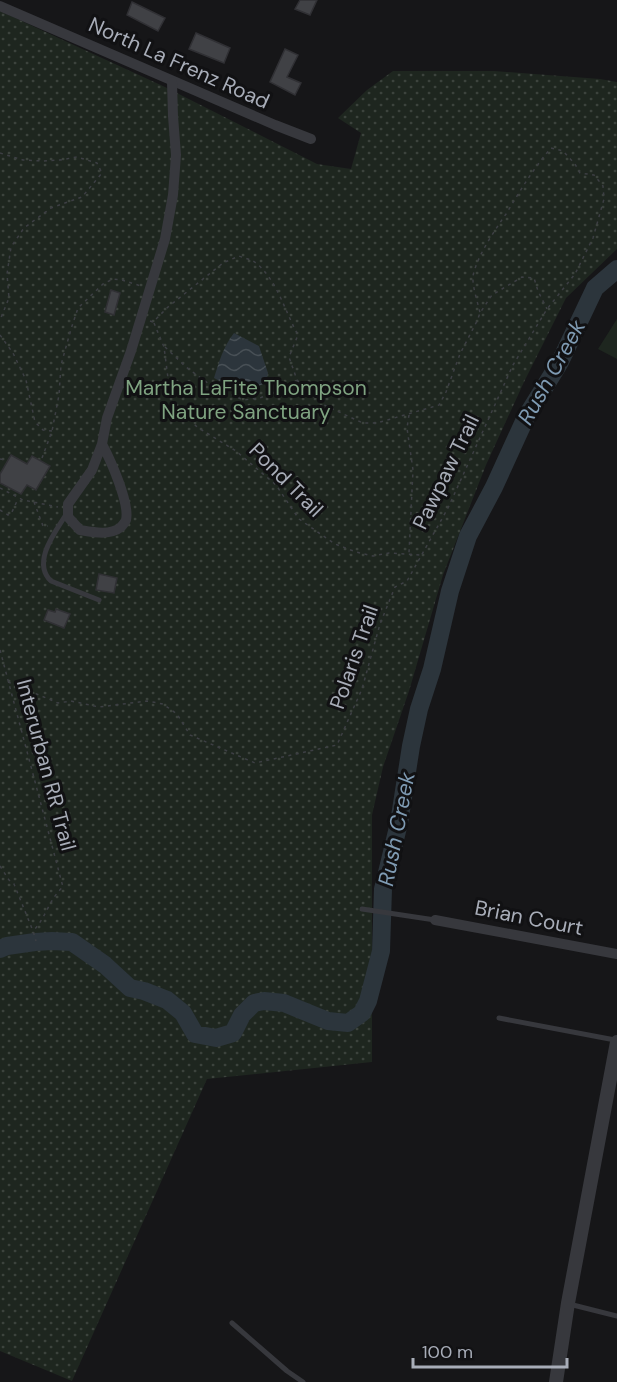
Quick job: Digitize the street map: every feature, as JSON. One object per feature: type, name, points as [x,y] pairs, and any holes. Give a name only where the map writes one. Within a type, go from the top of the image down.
[{"type":"street","name":"North La Frenz Road","points":[[0,6],[172,82],[311,139]]},
{"type":"street","points":[[102,444],[116,474],[126,510],[126,521],[119,529],[107,533],[80,530],[68,517],[68,504],[92,470],[102,444],[107,418],[165,239],[173,195],[176,155],[172,82]]},
{"type":"street","name":"Brian Court","points":[[435,920],[617,954]]},
{"type":"street","points":[[556,1382],[568,1303],[617,1041]]},
{"type":"lane","points":[[68,510],[46,552],[43,567],[46,576],[51,581],[99,600]]},
{"type":"lane","points":[[362,909],[435,920]]},
{"type":"lane","points":[[499,1018],[617,1041]]},
{"type":"lane","points":[[568,1303],[617,1316]]},
{"type":"lane","points":[[231,1323],[303,1382]]},
{"type":"path","name":"Pawpaw Trail","points":[[480,313],[473,277],[492,234],[522,186],[551,148],[563,151],[580,172],[594,175],[603,186],[604,199],[593,238],[575,274],[547,309],[513,364],[448,508],[421,555],[409,554],[413,470],[407,428],[409,415],[439,405],[460,354],[480,313],[492,295],[522,277],[534,278],[547,309]]},
{"type":"path","points":[[0,153],[23,160],[43,161],[77,157],[97,163],[102,173],[81,197],[51,208],[24,228],[11,247],[6,274],[9,298],[0,320]]},
{"type":"path","points":[[140,321],[153,322],[168,307],[223,263],[239,256],[252,260],[277,289],[298,335],[289,357],[297,380],[310,394],[326,406],[363,423],[377,423],[409,415]]},
{"type":"path","points":[[42,458],[52,431],[59,395],[61,365],[78,308],[103,284],[113,279],[150,288]]},
{"type":"path","name":"Pond Trail","points":[[153,322],[164,347],[171,393],[177,406],[197,427],[236,451],[276,485],[299,519],[335,544],[373,556],[409,554]]},
{"type":"path","points":[[0,335],[13,353],[26,380],[35,422],[42,430],[52,431]]},
{"type":"path","name":"Pond Trail","points":[[164,347],[209,384],[243,400],[260,398],[289,386],[297,380]]},
{"type":"path","points":[[0,459],[6,460]]},
{"type":"path","points":[[0,488],[18,498],[68,510]]},
{"type":"path","points":[[0,510],[11,513],[18,498]]},
{"type":"path","points":[[34,501],[43,526],[49,526]]},
{"type":"path","name":"Polaris Trail","points":[[8,682],[58,702],[71,701],[99,707],[147,701],[163,704],[177,714],[190,735],[255,763],[337,746],[362,689],[380,624],[395,586],[407,581],[421,555]]},
{"type":"path","name":"Interurban RR Trail","points":[[0,650],[63,887],[58,891],[39,925],[33,931]]},
{"type":"path","points":[[0,866],[14,884],[36,941]]},
{"type":"green space","name":"Martha LaFite Thompson Nature Sanctuary","points":[[0,11],[165,87],[317,164],[351,169],[361,133],[338,118],[367,90],[393,71],[494,71],[617,82],[617,249],[566,298],[486,465],[443,575],[409,691],[383,767],[372,815],[372,1062],[207,1079],[72,1381],[0,1351]]},
{"type":"green space","points":[[617,319],[617,359],[598,349]]},
{"type":"water","points":[[234,333],[259,346],[268,373],[266,383],[240,389],[214,378],[224,349]]},
{"type":"building","points":[[300,0],[317,0],[310,15],[295,9]]},
{"type":"building","points":[[132,2],[165,18],[158,31],[127,15]]},
{"type":"building","points":[[196,33],[230,48],[224,63],[189,49]]},
{"type":"building","points":[[285,49],[298,55],[287,77],[301,83],[295,95],[270,82]]},
{"type":"building","points":[[111,290],[120,293],[114,315],[105,312]]},
{"type":"building","points":[[11,455],[27,464],[32,456],[50,466],[36,490],[27,485],[21,494],[0,483],[0,474]]},
{"type":"building","points":[[99,574],[117,578],[114,593],[96,590]]},
{"type":"building","points":[[56,609],[70,614],[64,628],[44,620],[48,610],[55,612]]},
{"type":"waterway","name":"Rush Creek","points":[[0,949],[35,942],[72,942],[105,965],[130,988],[167,1000],[183,1013],[195,1034],[216,1038],[233,1033],[242,1015],[254,1003],[264,1001],[284,1003],[328,1021],[348,1023],[362,1013],[368,1001],[381,951],[383,889],[399,823],[419,709],[432,669],[450,591],[468,536],[494,487],[526,417],[560,362],[595,288],[617,269]]}]
